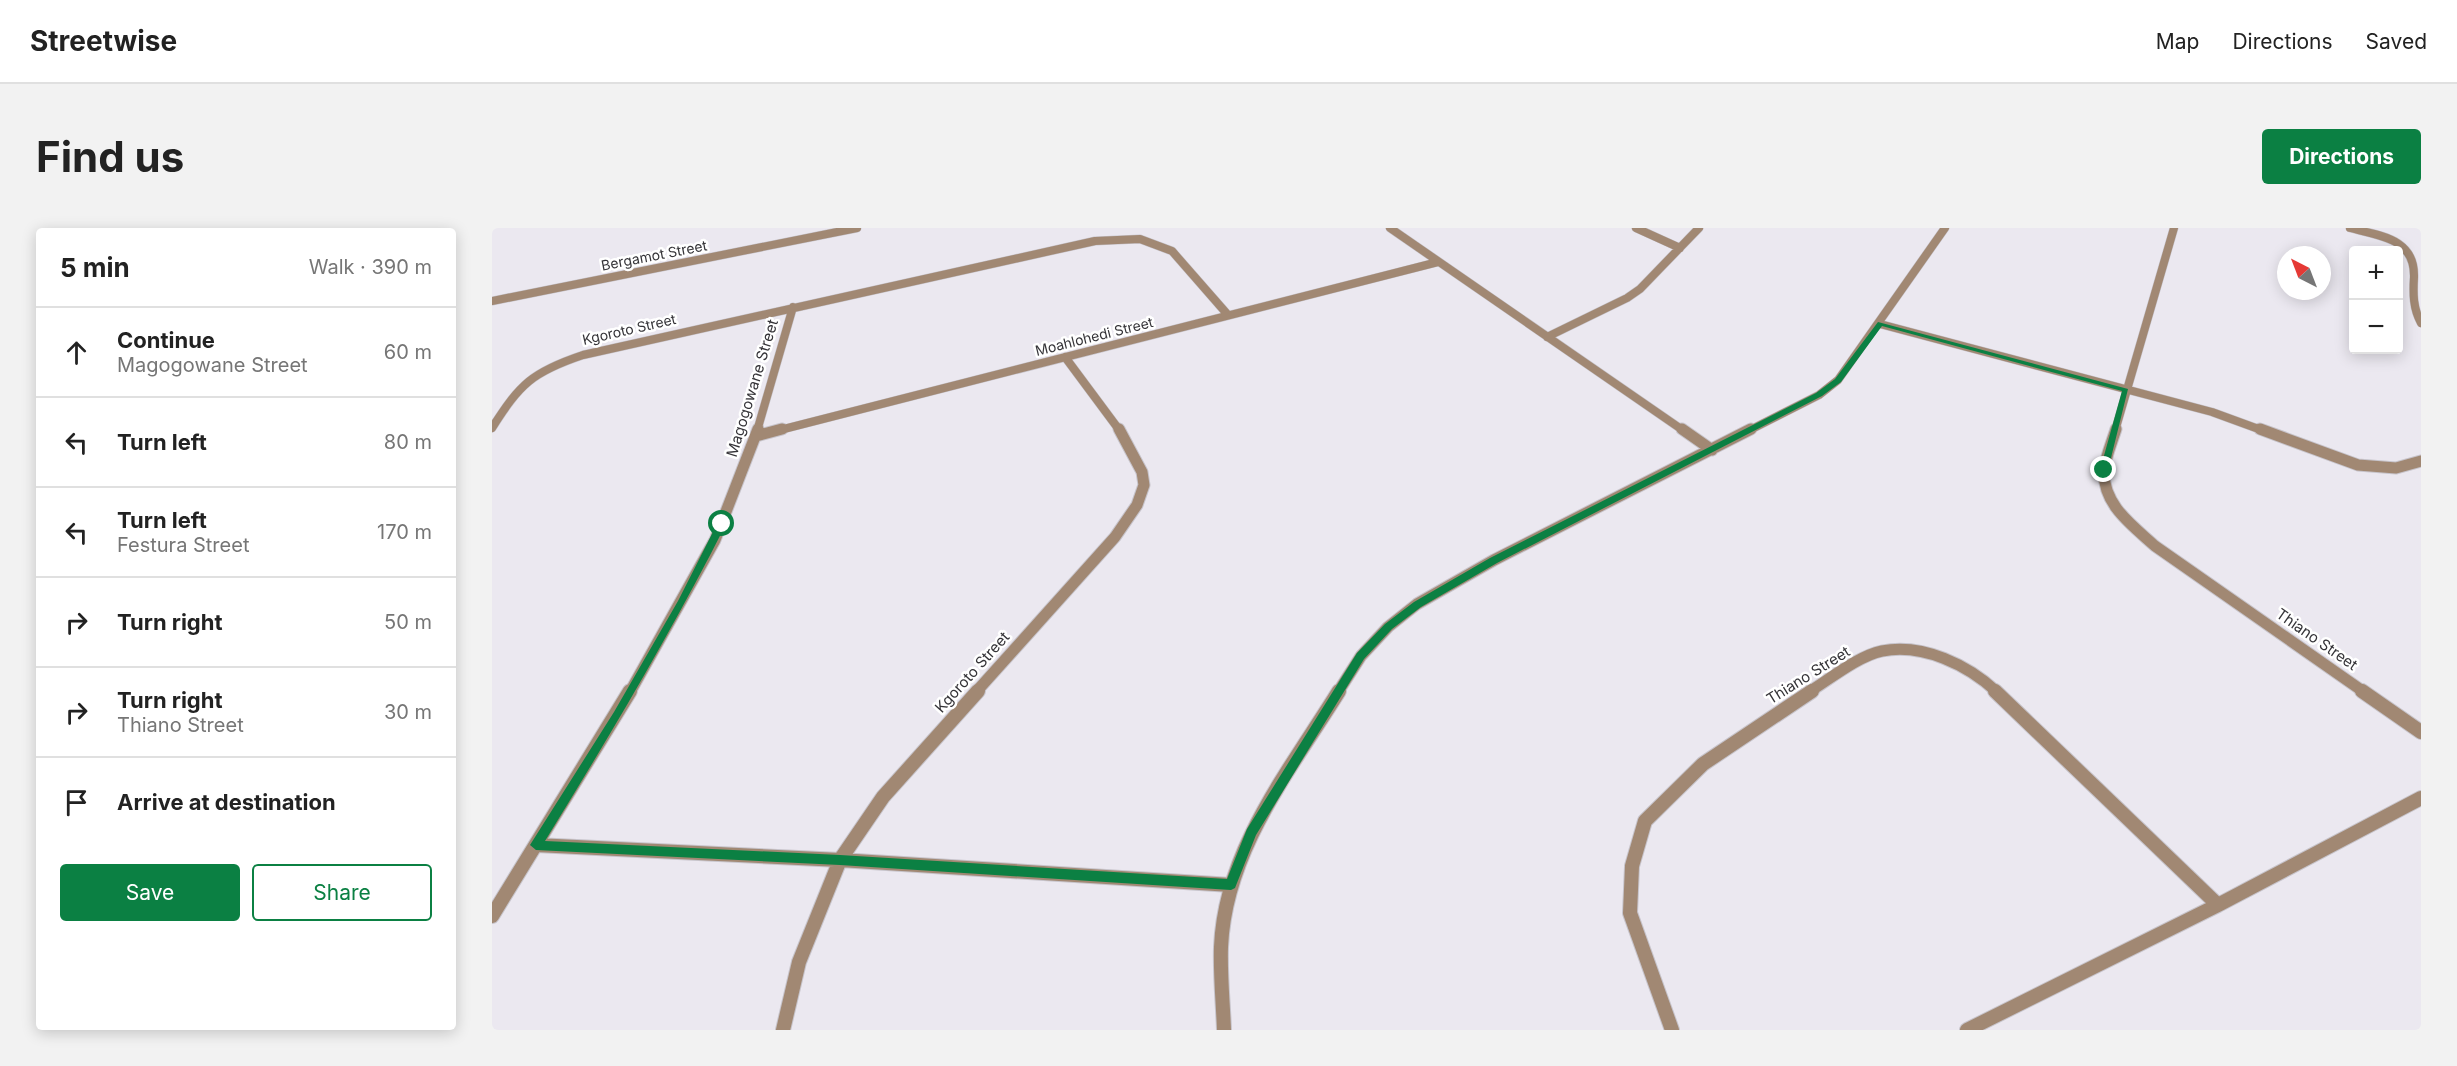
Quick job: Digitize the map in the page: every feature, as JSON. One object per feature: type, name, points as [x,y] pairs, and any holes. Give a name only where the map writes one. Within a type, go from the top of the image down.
[{"type":"street","name":"Bergamot Street","points":[[492,301],[857,228]]},
{"type":"street","points":[[1390,228],[1712,450]]},
{"type":"street","points":[[1636,228],[1680,248]]},
{"type":"street","points":[[1546,337],[1627,298],[1640,289],[1699,228]]},
{"type":"street","points":[[1224,1030],[1221,946],[1231,885],[1251,833],[1361,656],[1388,627],[1418,604],[1494,560],[1819,395],[1838,380],[1880,324],[1945,228]]},
{"type":"street","name":"Thiano Street","points":[[2174,228],[2104,470],[2109,500],[2125,519],[2155,546],[2421,732]]},
{"type":"street","points":[[2350,228],[2378,235],[2410,252],[2414,262],[2412,288],[2414,312],[2421,323]]},
{"type":"street","name":"Kgoroto Street","points":[[492,428],[525,381],[559,363],[584,355],[1095,241],[1140,239],[1172,251],[1228,315]]},
{"type":"street","name":"Moahlohedi Street","points":[[756,435],[1438,262]]},
{"type":"street","name":"Magogowane Street","points":[[492,916],[617,715],[715,540],[756,435],[794,307]]},
{"type":"street","points":[[1880,324],[2212,412],[2358,465],[2396,468],[2421,461]]},
{"type":"street","name":"Kgoroto Street","points":[[783,1030],[799,962],[840,860],[883,796],[1115,537],[1136,507],[1144,485],[1141,464],[1125,438],[1065,357]]},
{"type":"street","name":"Thiano Street","points":[[1672,1030],[1630,913],[1632,866],[1645,820],[1703,764],[1847,667],[1882,651],[1920,651],[1952,660],[1988,682],[2218,905]]},
{"type":"street","points":[[1967,1030],[2218,905],[2421,798]]},
{"type":"street","points":[[536,845],[840,860],[1231,885]]},
{"type":"route","points":[[722,524],[682,601],[617,715],[536,845],[840,860],[1231,885],[1251,833],[1361,656],[1388,627],[1418,604],[1494,560],[1819,395],[1838,380],[1880,324],[2126,390],[2104,470]]}]
